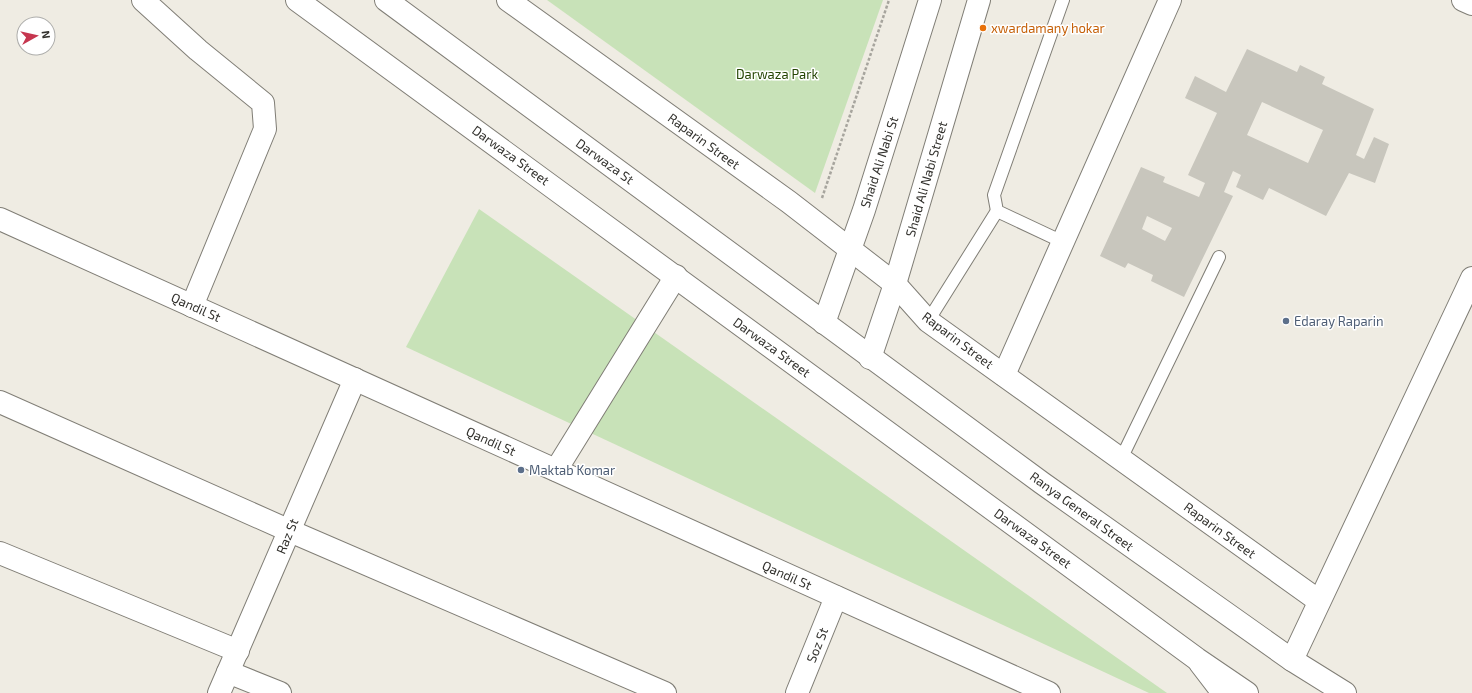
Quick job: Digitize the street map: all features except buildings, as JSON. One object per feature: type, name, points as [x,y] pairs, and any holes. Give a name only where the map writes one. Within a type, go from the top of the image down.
[{"type":"main road","points":[[143,0],[198,50],[263,103],[265,129],[192,306]]},
{"type":"main road","name":"Darwaza Street","points":[[297,0],[676,276],[1197,659],[1247,693]]},
{"type":"main road","name":"Darwaza St","points":[[386,0],[824,322]]},
{"type":"main road","name":"Raparin Street","points":[[508,0],[851,248],[895,284],[928,321],[1319,601]]},
{"type":"main road","name":"Shaid Ali Nabi St","points":[[824,322],[851,248],[930,0]]},
{"type":"main road","name":"Shaid Ali Nabi Street","points":[[870,358],[895,284],[979,0]]},
{"type":"main road","points":[[1004,375],[1170,0]]},
{"type":"main road","points":[[1463,0],[1472,4]]},
{"type":"main road","name":"Qandil St","points":[[0,219],[1048,693]]},
{"type":"main road","points":[[556,470],[676,276]]},
{"type":"main road","points":[[1292,660],[1472,278]]},
{"type":"main road","name":"Ranya General Street","points":[[824,322],[870,358],[1042,483],[1292,660],[1345,693]]},
{"type":"main road","name":"Raz St","points":[[219,693],[355,379]]},
{"type":"main road","points":[[0,402],[290,531],[666,693]]},
{"type":"main road","points":[[0,552],[238,651]]},
{"type":"main road","name":"Soz St","points":[[797,693],[836,597]]},
{"type":"main road","points":[[1197,659],[1223,693]]},
{"type":"main road","points":[[228,672],[280,693]]},
{"type":"lane","points":[[928,321],[997,211],[994,195],[1063,0]]},
{"type":"lane","points":[[997,211],[1063,242]]},
{"type":"lane","points":[[1121,459],[1219,257]]},
{"type":"path","points":[[822,200],[890,0]]},
{"type":"green space","name":"Darwaza Park","points":[[547,0],[883,0],[815,193]]},
{"type":"green space","points":[[479,209],[1167,693],[1149,693],[406,347]]},
{"type":"place","name":"xwardamany hokar","points":[[983,28]]},
{"type":"place","name":"Edaray Raparin","points":[[1286,321]]},
{"type":"place","name":"Maktab Komar","points":[[521,470]]}]
